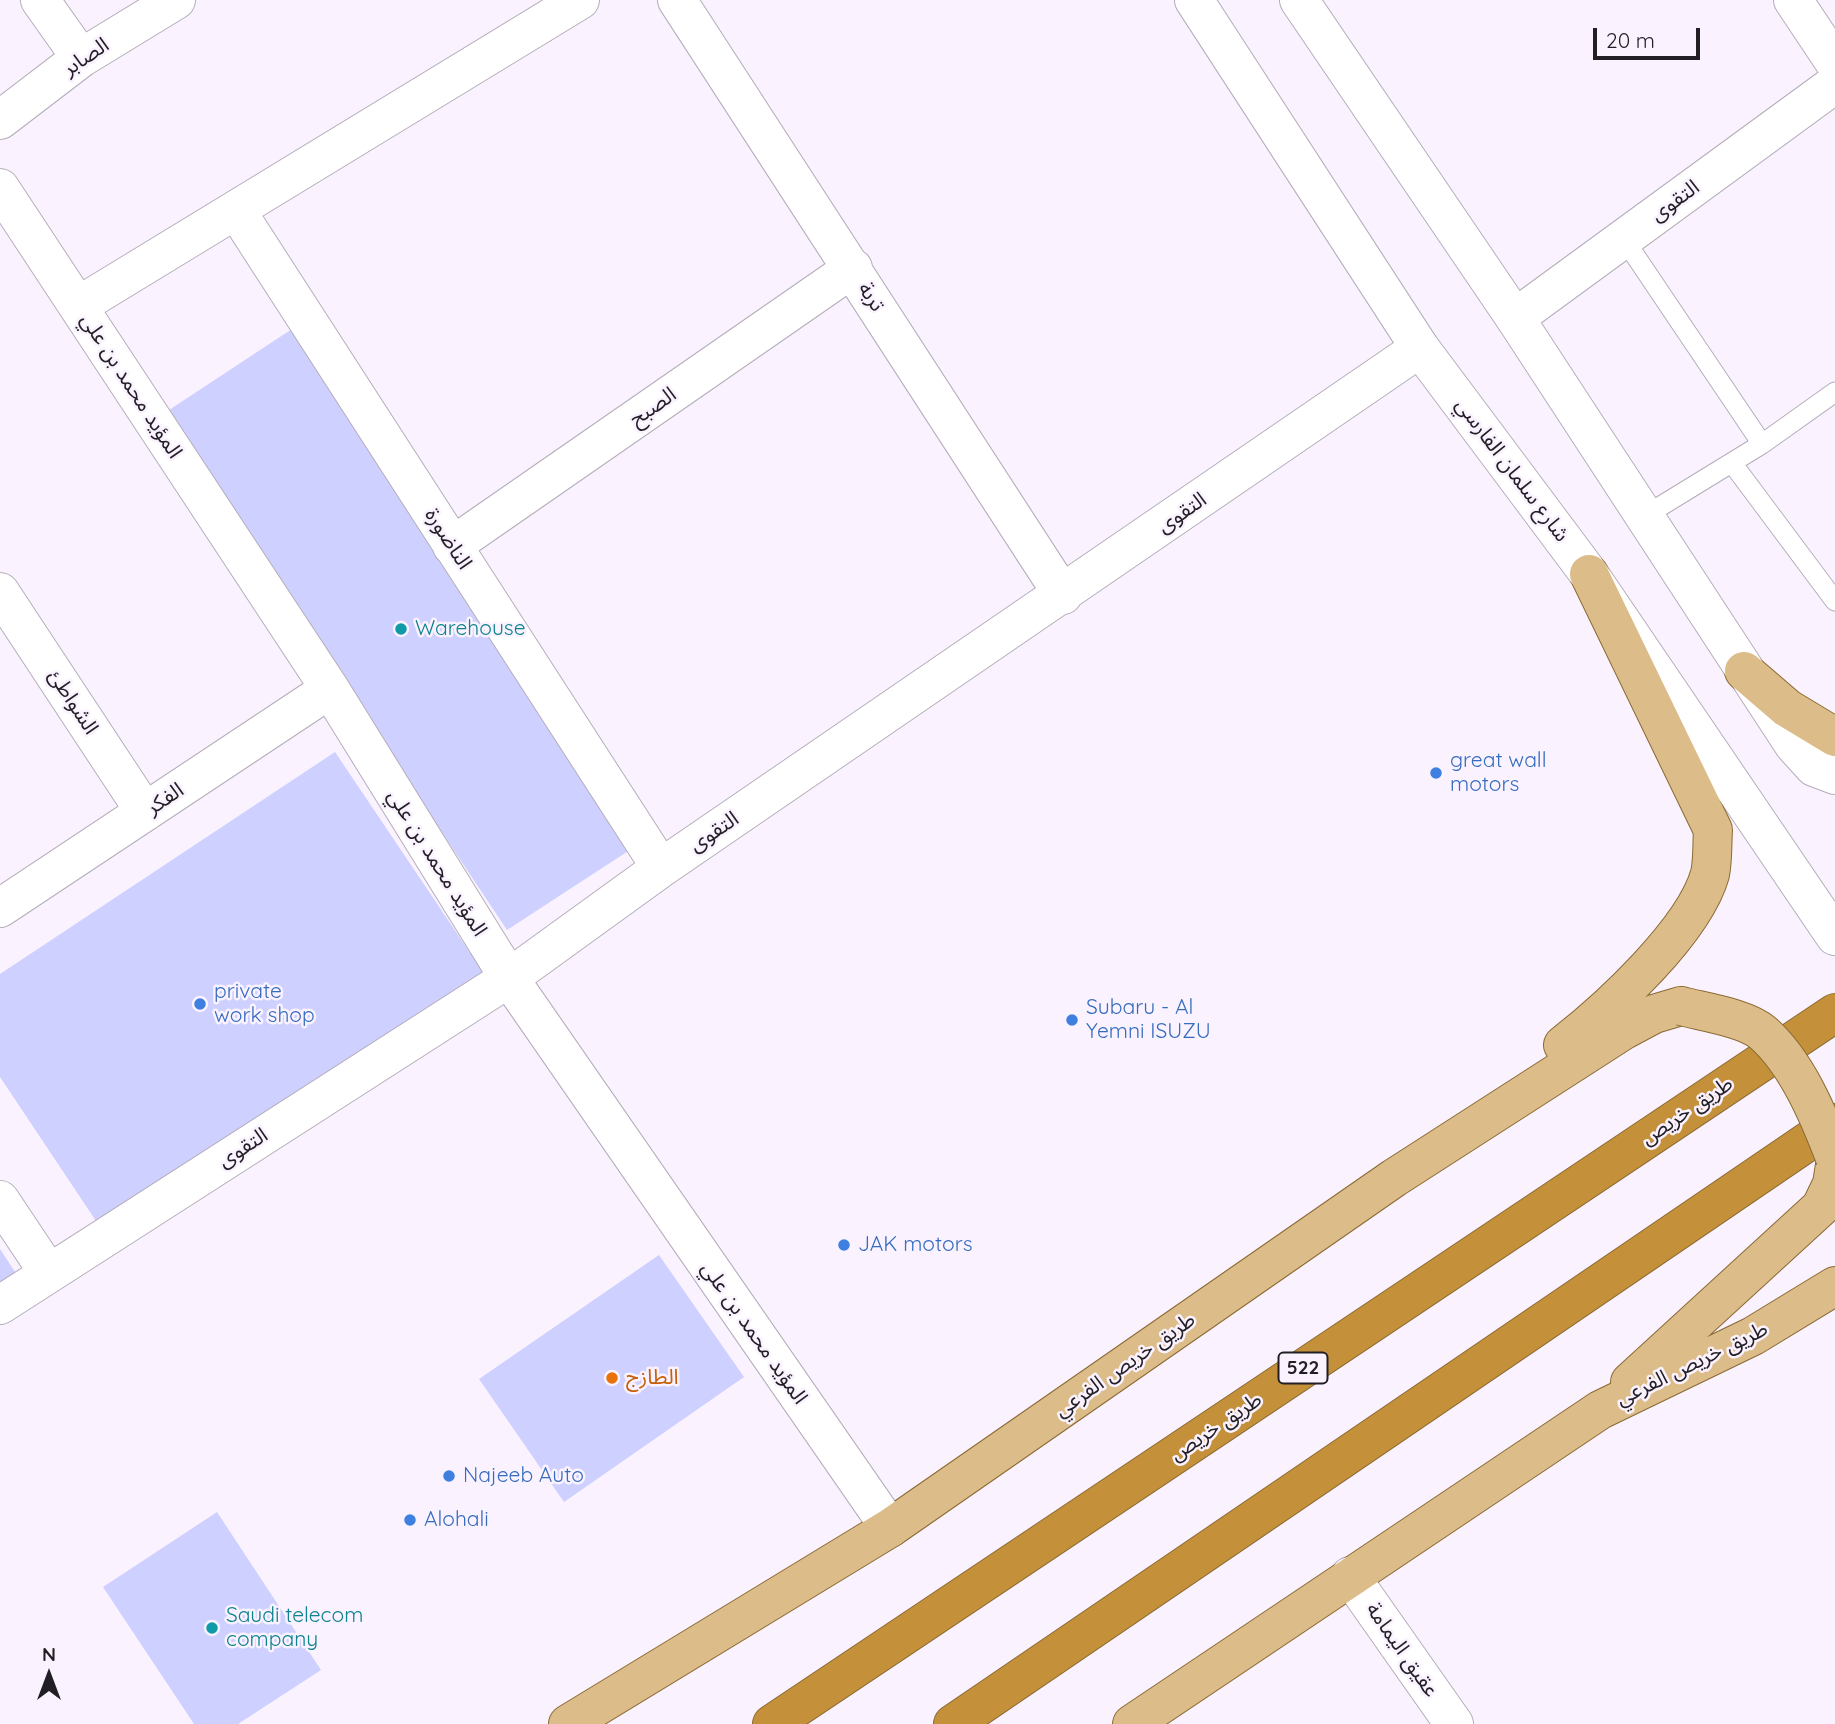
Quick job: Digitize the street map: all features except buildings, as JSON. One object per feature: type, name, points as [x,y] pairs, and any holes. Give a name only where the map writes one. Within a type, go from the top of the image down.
[{"type":"highway","name":"طريق خريص","points":[[772,1724],[1835,1013]]},
{"type":"highway","points":[[953,1724],[1835,1124]]},
{"type":"main road","points":[[1394,1178],[1597,1018],[1691,915],[1710,873],[1713,830],[1589,574]]},
{"type":"main road","points":[[1744,671],[1787,708],[1835,737]]},
{"type":"main road","name":"طريق خريص الفرعي","points":[[568,1724],[890,1528],[1394,1178],[1624,1030],[1654,1014],[1681,1006],[1730,1018],[1762,1032],[1802,1082],[1835,1158]]},
{"type":"main road","points":[[1600,1410],[1821,1207],[1832,1184],[1835,1165]]},
{"type":"main road","name":"طريق خريص الفرعي","points":[[1132,1724],[1600,1410],[1753,1336],[1835,1286]]},
{"type":"street","points":[[40,0],[81,58]]},
{"type":"street","name":"الصابر","points":[[0,120],[81,58],[176,0]]},
{"type":"street","points":[[78,306],[580,0]]},
{"type":"street","name":"تربة","points":[[677,0],[1063,596]]},
{"type":"street","name":"شارع سلمان الفارسي","points":[[1194,0],[1420,348],[1589,574],[1835,936]]},
{"type":"street","points":[[1299,0],[1515,318],[1794,745],[1814,767],[1835,775]]},
{"type":"street","points":[[1793,0],[1835,63]]},
{"type":"street","name":"التقوى","points":[[1515,318],[1835,84]]},
{"type":"street","name":"المؤيد محمد بن علي","points":[[0,188],[330,689],[509,978],[890,1528]]},
{"type":"street","name":"الناضورة","points":[[236,210],[661,868]]},
{"type":"street","name":"الصبح","points":[[452,546],[853,268]]},
{"type":"street","name":"التقوى","points":[[0,1305],[509,978],[661,868],[1063,596],[1420,348]]},
{"type":"street","name":"الشواطئ","points":[[0,592],[145,812]]},
{"type":"street","name":"الفكر","points":[[0,908],[330,689]]},
{"type":"street","points":[[0,1200],[48,1272]]},
{"type":"street","name":"عقيق اليمامة","points":[[1350,1576],[1454,1724]]},
{"type":"lane","points":[[1624,239],[1762,444]]},
{"type":"lane","points":[[1643,517],[1762,444],[1835,392]]},
{"type":"lane","points":[[1732,463],[1835,601]]},
{"type":"place","name":"Warehouse","points":[[401,629]]},
{"type":"place","name":"great wall motors","points":[[1436,773]]},
{"type":"place","name":"private work shop","points":[[200,1004]]},
{"type":"place","name":"Subaru - Al Yemni ISUZU","points":[[1072,1020]]},
{"type":"place","name":"JAK motors","points":[[844,1245]]},
{"type":"place","name":"الطازج","points":[[612,1378]]},
{"type":"place","name":"Najeeb Auto","points":[[449,1476]]},
{"type":"place","name":"Alohali","points":[[410,1520]]},
{"type":"place","name":"Saudi telecom company","points":[[212,1628]]}]
